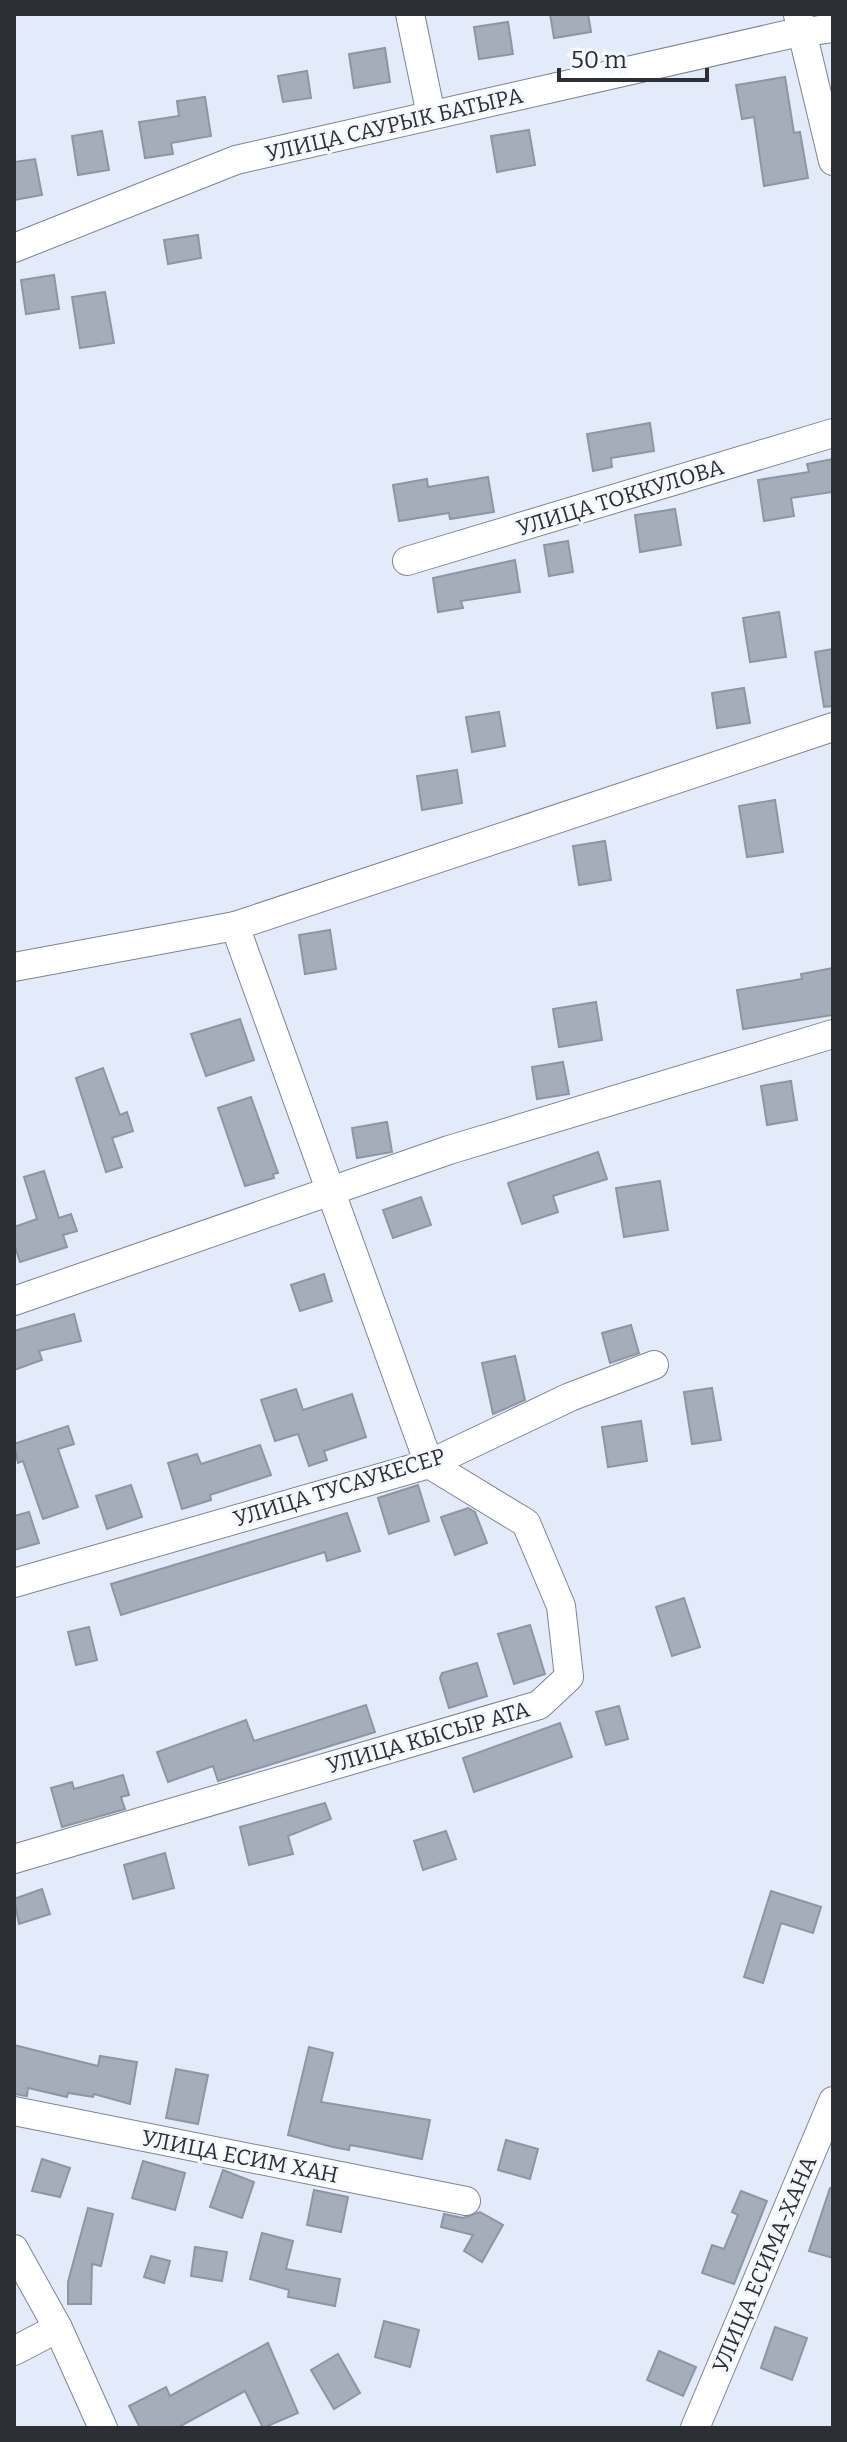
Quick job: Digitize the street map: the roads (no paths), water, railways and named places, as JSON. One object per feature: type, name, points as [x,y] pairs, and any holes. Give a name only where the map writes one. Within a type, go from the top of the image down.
[{"type":"street","points":[[410,14],[431,115]]},
{"type":"street","points":[[800,23],[833,161]]},
{"type":"street","name":"УЛИЦА САУРЫК БАТЫРА","points":[[14,248],[236,160],[800,23],[833,28]]},
{"type":"street","name":"УЛИЦА ТОККУЛОВА","points":[[407,561],[833,433]]},
{"type":"street","points":[[14,967],[235,926],[833,727]]},
{"type":"street","points":[[235,926],[429,1464]]},
{"type":"street","points":[[14,1301],[449,1150],[833,1034]]},
{"type":"street","name":"УЛИЦА ТУСАУКЕСЕР","points":[[14,1583],[429,1464],[570,1397],[654,1365]]},
{"type":"street","name":"УЛИЦА КЫСЫР АТА","points":[[14,1859],[539,1705],[569,1677],[561,1606],[526,1523],[429,1464]]},
{"type":"street","name":"УЛИЦА ЕСИМА-ХАНА","points":[[695,2428],[833,2101]]},
{"type":"street","name":"УЛИЦА ЕСИМ ХАН","points":[[14,2111],[466,2201]]},
{"type":"street","points":[[14,2249],[58,2328],[103,2428]]},
{"type":"street","points":[[14,2351],[58,2328]]}]
